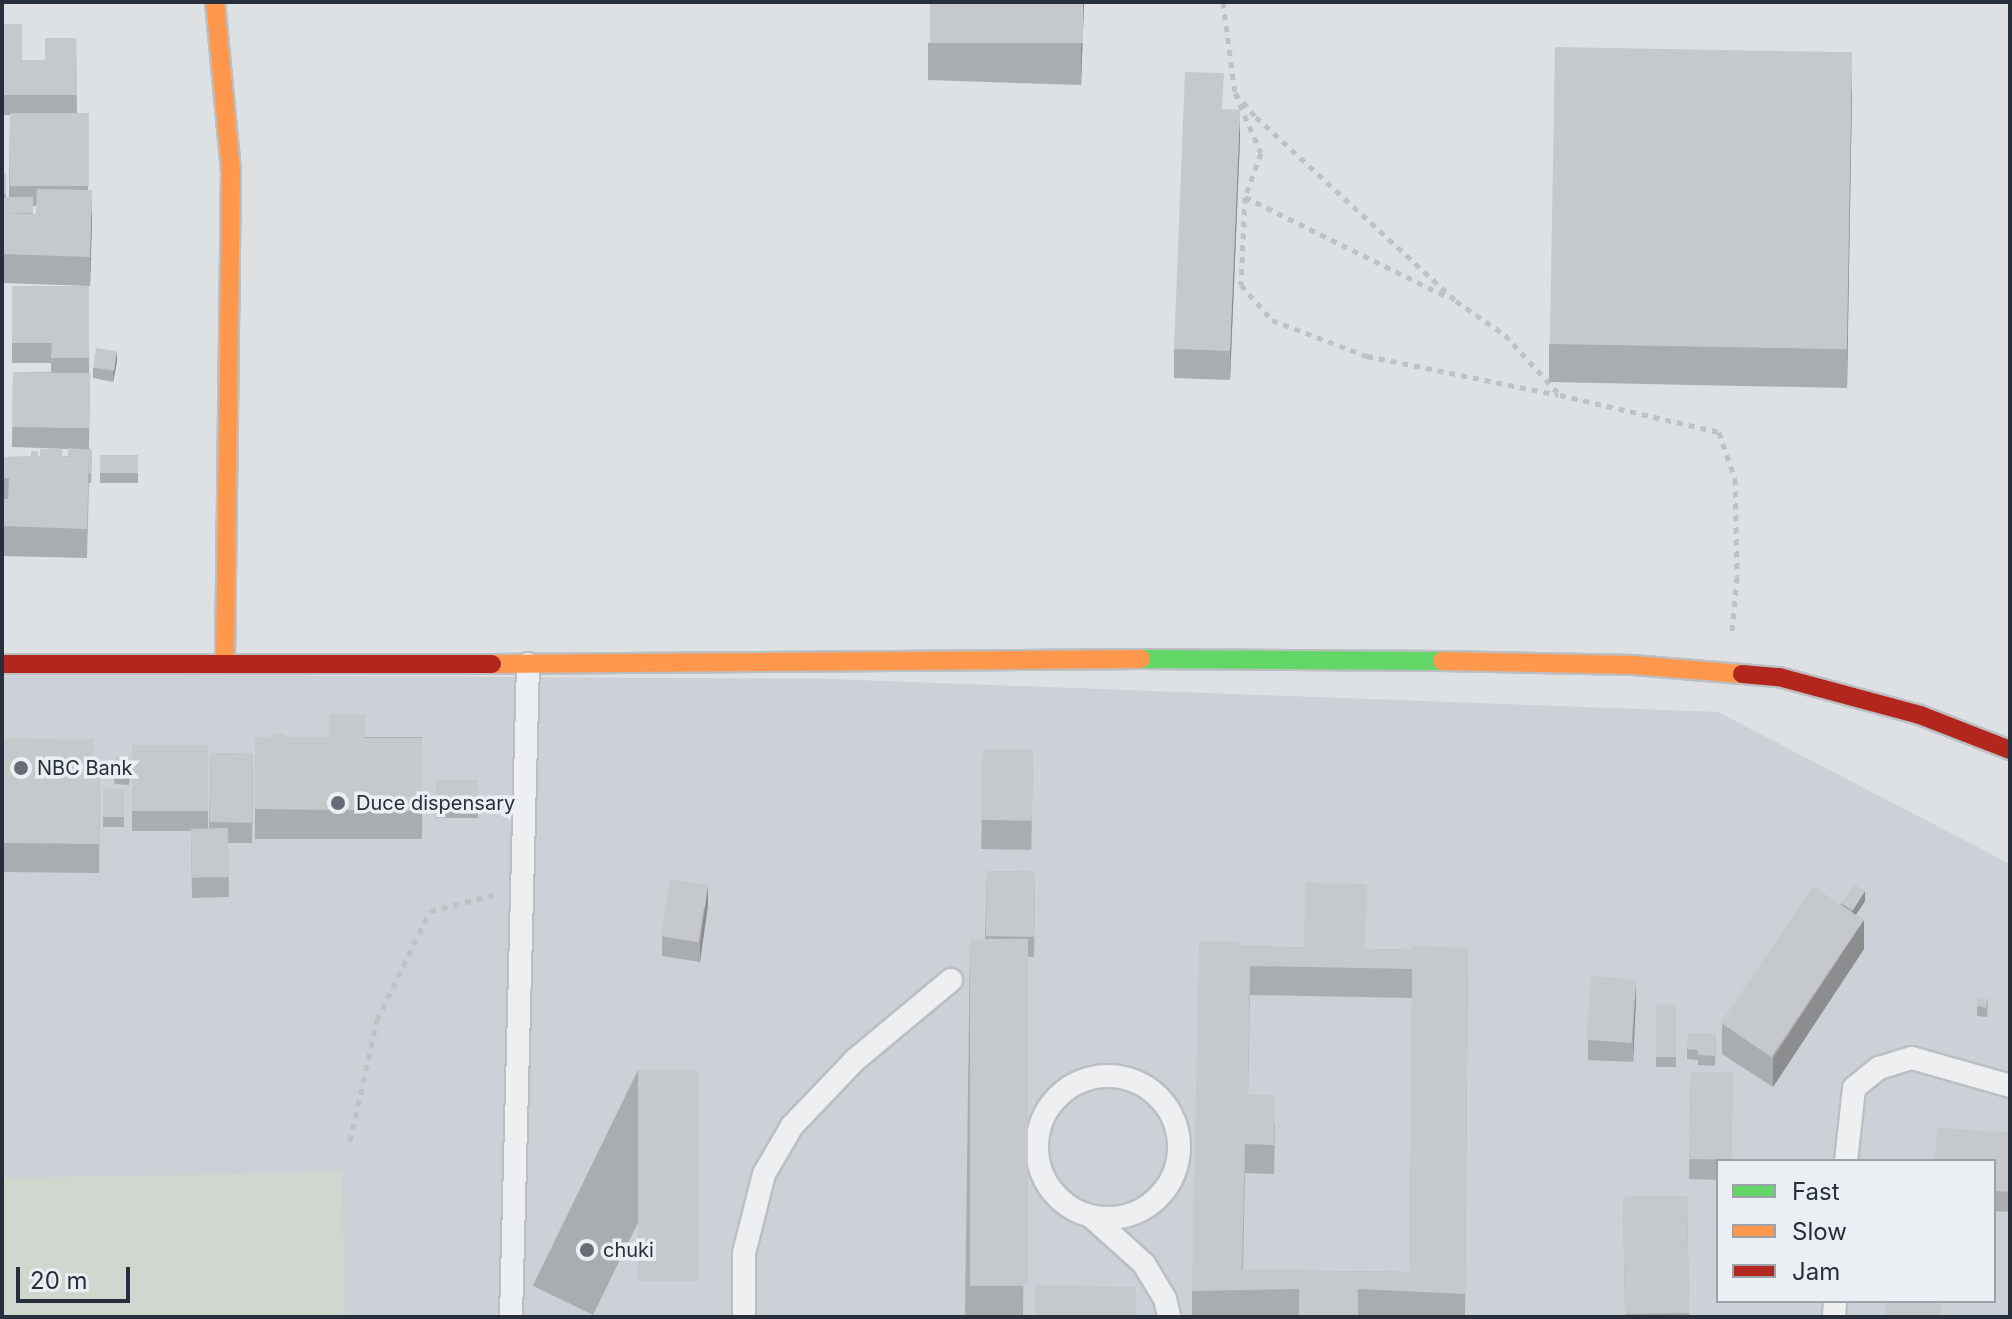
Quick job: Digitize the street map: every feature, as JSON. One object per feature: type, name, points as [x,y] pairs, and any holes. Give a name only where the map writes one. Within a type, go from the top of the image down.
[{"type":"street","points":[[215,2],[231,170],[225,662]]},
{"type":"street","points":[[2,664],[1333,658],[1525,660],[1779,677],[1907,711],[1972,732],[2010,750]]},
{"type":"lane","points":[[511,1317],[528,664]]},
{"type":"lane","points":[[744,1317],[744,1253],[764,1174],[792,1126],[855,1060],[951,980]]},
{"type":"lane","points":[[1846,1159],[1854,1088],[1879,1068],[1912,1058],[2010,1086]]},
{"type":"lane","points":[[1093,1218],[1130,1216],[1162,1196],[1179,1162],[1177,1124],[1157,1093],[1124,1075],[1086,1077],[1055,1097],[1037,1131],[1039,1168],[1060,1200],[1093,1218],[1144,1264],[1165,1299],[1169,1317]]},
{"type":"path","points":[[1223,2],[1235,93],[1261,153],[1245,197],[1241,285],[1272,320],[1367,356],[1560,395],[1719,432],[1735,479],[1737,577],[1728,672]]},
{"type":"path","points":[[1235,93],[1256,117],[1456,301],[1505,335],[1560,395]]},
{"type":"path","points":[[1245,197],[1456,301]]},
{"type":"path","points":[[350,1141],[377,1020],[430,911],[522,888]]},
{"type":"shaded area","points":[[2,674],[832,679],[1718,712],[2010,864],[2010,1317],[2,1317]]},
{"type":"shaded area","points":[[342,1172],[345,1317],[4,1317],[2,1178]]},
{"type":"building","points":[[930,2],[1083,2],[1083,43],[930,43]]},
{"type":"building","points":[[2,24],[22,24],[22,60],[45,60],[45,38],[76,38],[77,95],[2,95]]},
{"type":"building","points":[[1555,47],[1852,52],[1847,349],[1550,344]]},
{"type":"building","points":[[1185,72],[1224,73],[1222,109],[1240,110],[1230,351],[1174,349]]},
{"type":"building","points":[[10,113],[89,113],[89,186],[10,186]]},
{"type":"building","points":[[2,173],[6,173],[6,194],[2,194]]},
{"type":"building","points":[[37,189],[92,190],[90,257],[2,254],[2,213],[36,214]]},
{"type":"building","points":[[2,197],[33,197],[33,213],[2,213]]},
{"type":"building","points":[[12,286],[89,286],[89,358],[51,358],[52,343],[12,343]]},
{"type":"building","points":[[96,348],[117,351],[114,371],[93,368]]},
{"type":"building","points":[[13,372],[90,373],[89,428],[12,427]]},
{"type":"building","points":[[68,448],[92,450],[91,473],[89,456],[68,456]]},
{"type":"building","points":[[40,449],[62,449],[62,457],[40,457]]},
{"type":"building","points":[[31,451],[38,451],[38,457],[31,457]]},
{"type":"building","points":[[100,455],[138,455],[138,473],[100,473]]},
{"type":"building","points":[[89,456],[87,529],[2,526],[2,499],[8,499],[9,478],[2,478],[2,457]]},
{"type":"building","name":"Duce dispensary","points":[[329,714],[365,714],[365,738],[422,738],[422,811],[255,809],[255,737],[330,737]]},
{"type":"building","points":[[270,734],[285,734],[285,737],[270,737]]},
{"type":"building","points":[[2,738],[94,739],[94,768],[100,768],[99,844],[2,843]]},
{"type":"building","points":[[132,745],[208,745],[208,811],[132,811]]},
{"type":"building","points":[[983,750],[1033,751],[1032,821],[982,820]]},
{"type":"building","points":[[211,753],[253,754],[252,823],[210,822]]},
{"type":"building","points":[[116,757],[131,758],[130,775],[115,774]]},
{"type":"building","points":[[436,780],[478,780],[478,808],[436,808]]},
{"type":"building","points":[[103,789],[124,789],[124,817],[103,817]]},
{"type":"building","points":[[228,828],[229,877],[192,878],[191,829]]},
{"type":"building","points":[[987,871],[1035,872],[1034,937],[986,936]]},
{"type":"building","points":[[670,879],[708,885],[698,942],[661,936]]},
{"type":"building","points":[[1306,882],[1367,884],[1365,950],[1304,948]]},
{"type":"building","points":[[1854,884],[1865,891],[1853,910],[1842,904]]},
{"type":"building","points":[[1813,886],[1864,920],[1771,1057],[1721,1023]]},
{"type":"building","points":[[970,939],[1028,939],[1028,1286],[970,1286]]},
{"type":"building","points":[[1199,941],[1239,942],[1239,946],[1412,950],[1412,946],[1468,947],[1465,1294],[1358,1289],[1358,1317],[1299,1317],[1299,1289],[1192,1291]],"holes":[[[1250,966],[1412,969],[1410,1272],[1242,1270],[1245,1144],[1274,1145],[1275,1095],[1248,1094]]]},
{"type":"building","points":[[1591,976],[1636,979],[1631,1043],[1587,1040]]},
{"type":"building","points":[[1978,997],[1988,999],[1986,1008],[1976,1006]]},
{"type":"building","points":[[1656,1005],[1676,1005],[1676,1057],[1656,1057]]},
{"type":"building","points":[[1688,1033],[1716,1034],[1715,1056],[1698,1055],[1698,1050],[1687,1049]]},
{"type":"building","points":[[638,1070],[698,1070],[698,1281],[638,1281]]},
{"type":"building","points":[[1691,1072],[1733,1073],[1731,1159],[1689,1159]]},
{"type":"building","points":[[1937,1128],[2010,1132],[2010,1192],[1996,1191],[1996,1159],[1935,1159]]},
{"type":"building","points":[[1687,1196],[1689,1313],[1625,1314],[1623,1197]]},
{"type":"building","points":[[1035,1285],[1136,1287],[1135,1317],[1034,1317]]},
{"type":"building","points":[[1886,1303],[1941,1303],[1941,1317],[1886,1317]]},
{"type":"traffic: fast","points":[[1141,659],[1442,661]]},
{"type":"traffic: slow","points":[[215,2],[231,170],[225,662]]},
{"type":"traffic: slow","points":[[492,664],[1141,659]]},
{"type":"traffic: slow","points":[[1442,661],[1633,665],[1742,674]]},
{"type":"traffic: jam","points":[[2,664],[492,664]]},
{"type":"traffic: jam","points":[[1742,674],[1779,677],[1920,715],[2010,750]]},
{"type":"place","name":"NBC Bank","points":[[21,768]]},
{"type":"place","name":"Duce dispensary","points":[[338,803]]},
{"type":"place","name":"chuki","points":[[587,1250]]}]
